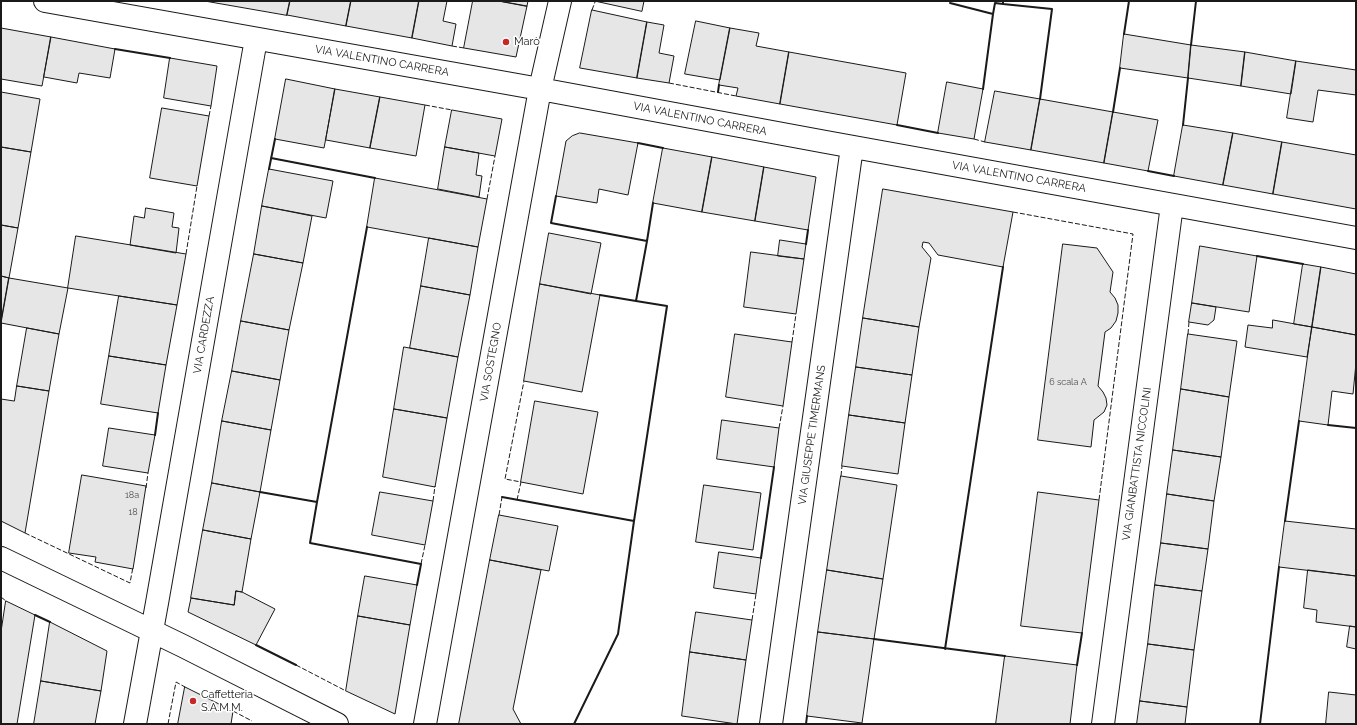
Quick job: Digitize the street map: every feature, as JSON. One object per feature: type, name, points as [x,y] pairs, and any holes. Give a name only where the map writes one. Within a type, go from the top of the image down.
[{"type":"street","name":"VIA VALENTINO CARRERA","points":[[45,1],[540,89],[1356,238]]},
{"type":"street","name":"VIA SOSTEGNO","points":[[426,724],[540,89],[560,1]]},
{"type":"street","name":"VIA CARDEZZA","points":[[134,724],[152,632],[256,39]]},
{"type":"street","name":"VIA GIUSEPPE TIMERMANS","points":[[771,724],[852,147]]},
{"type":"street","name":"VIA GIANBATTISTA NICCOLINI","points":[[1103,724],[1172,205]]},
{"type":"street","points":[[1,558],[183,646],[337,724]]},
{"type":"building","points":[[205,1],[290,1],[287,15]]},
{"type":"building","points":[[290,1],[351,1],[346,26],[287,15]]},
{"type":"building","points":[[351,1],[419,1],[412,38],[346,26]]},
{"type":"building","points":[[419,1],[447,1],[443,21],[456,24],[452,46],[412,38]]},
{"type":"building","points":[[473,1],[499,1],[527,6],[516,57],[464,48]]},
{"type":"building","points":[[499,1],[528,1],[527,6]]},
{"type":"building","points":[[595,1],[644,1],[642,11]]},
{"type":"building","points":[[592,10],[647,22],[637,78],[580,68]]},
{"type":"building","points":[[696,21],[730,28],[720,80],[685,74]]},
{"type":"building","points":[[647,22],[664,25],[659,53],[674,56],[669,83],[637,78]]},
{"type":"building","points":[[1,28],[51,37],[42,86],[1,79]]},
{"type":"building","points":[[730,28],[759,33],[756,46],[789,52],[780,104],[736,96],[738,88],[719,85]]},
{"type":"building","points":[[1124,34],[1191,45],[1188,78],[1120,68]]},
{"type":"building","points":[[51,37],[115,49],[110,78],[79,73],[77,83],[44,77]]},
{"type":"building","points":[[1191,45],[1245,52],[1241,86],[1188,78]]},
{"type":"building","points":[[789,52],[906,73],[897,125],[780,104]]},
{"type":"building","points":[[1245,52],[1296,61],[1291,94],[1241,86]]},
{"type":"building","points":[[170,58],[217,66],[211,106],[164,98]]},
{"type":"building","points":[[1296,61],[1356,70],[1356,95],[1318,90],[1313,122],[1287,118]]},
{"type":"building","points":[[286,79],[335,89],[324,148],[275,139]]},
{"type":"building","points":[[947,82],[983,89],[974,139],[938,133]]},
{"type":"building","points":[[335,89],[380,97],[370,148],[326,140]]},
{"type":"building","points":[[995,91],[1040,99],[1031,150],[985,142]]},
{"type":"building","points":[[1,92],[40,99],[31,152],[1,147]]},
{"type":"building","points":[[380,97],[425,105],[416,156],[370,148]]},
{"type":"building","points":[[1040,99],[1113,112],[1104,163],[1031,150]]},
{"type":"building","points":[[162,108],[209,116],[197,186],[150,178]]},
{"type":"building","points":[[452,110],[502,119],[495,156],[445,147]]},
{"type":"building","points":[[1113,112],[1158,120],[1148,171],[1104,163]]},
{"type":"building","points":[[1183,125],[1233,133],[1223,185],[1174,176]]},
{"type":"building","points":[[580,133],[638,143],[628,195],[599,189],[597,203],[556,196],[566,141],[572,136]]},
{"type":"building","points":[[1233,133],[1282,142],[1273,194],[1223,185]]},
{"type":"building","points":[[1282,142],[1356,155],[1356,209],[1273,194]]},
{"type":"building","points":[[1,147],[31,152],[18,228],[1,225]]},
{"type":"building","points":[[445,147],[479,153],[476,175],[482,176],[479,197],[438,189]]},
{"type":"building","points":[[663,148],[712,157],[702,212],[653,203]]},
{"type":"building","points":[[712,157],[764,167],[755,221],[702,212]]},
{"type":"building","points":[[764,167],[816,177],[808,230],[755,221]]},
{"type":"building","points":[[269,169],[333,181],[326,218],[262,206]]},
{"type":"building","points":[[375,178],[487,199],[478,247],[367,227]]},
{"type":"building","points":[[883,189],[1013,212],[1003,267],[938,255],[929,243],[923,242],[922,247],[931,258],[919,327],[863,318]]},
{"type":"building","points":[[262,206],[312,216],[303,263],[254,254]]},
{"type":"building","points":[[146,208],[174,213],[172,227],[179,228],[176,253],[130,245],[134,216],[144,218]]},
{"type":"building","points":[[1,225],[18,228],[9,278],[1,276]]},
{"type":"building","points":[[549,233],[601,243],[591,294],[540,284]]},
{"type":"building","points":[[76,236],[186,254],[177,305],[68,288]]},
{"type":"building","points":[[429,238],[478,247],[470,295],[421,286]]},
{"type":"building","points":[[780,240],[806,244],[804,259],[778,256]]},
{"type":"building","points":[[1063,244],[1097,248],[1113,272],[1110,292],[1118,305],[1116,321],[1111,328],[1105,332],[1098,386],[1106,398],[1107,405],[1104,412],[1094,420],[1091,447],[1038,440]]},
{"type":"building","points":[[1200,246],[1257,256],[1249,312],[1192,303]]},
{"type":"building","points":[[751,252],[804,259],[796,314],[744,307]]},
{"type":"building","points":[[254,254],[303,263],[289,330],[241,321]]},
{"type":"building","points":[[1303,264],[1321,267],[1312,327],[1294,324]]},
{"type":"building","points":[[1321,267],[1356,274],[1356,335],[1312,327]]},
{"type":"building","points":[[1,276],[9,278],[1,323]]},
{"type":"building","points":[[9,278],[68,288],[59,334],[1,323]]},
{"type":"building","points":[[540,284],[600,295],[582,392],[524,381]]},
{"type":"building","points":[[421,286],[470,295],[458,357],[410,348]]},
{"type":"building","points":[[119,296],[177,305],[166,365],[109,356]]},
{"type":"building","points":[[1192,303],[1216,307],[1214,320],[1208,325],[1189,322]]},
{"type":"building","points":[[863,318],[919,327],[912,375],[856,367]]},
{"type":"building","points":[[1273,320],[1312,327],[1307,357],[1245,347],[1248,325],[1272,328]]},
{"type":"building","points":[[241,321],[289,330],[280,380],[232,371]]},
{"type":"building","points":[[1312,327],[1356,335],[1356,363],[1353,394],[1332,391],[1328,425],[1299,421]]},
{"type":"building","points":[[27,328],[59,334],[49,391],[17,386]]},
{"type":"building","points":[[735,334],[792,342],[783,406],[726,397]]},
{"type":"building","points":[[1188,334],[1237,341],[1229,397],[1181,389]]},
{"type":"building","points":[[404,347],[458,357],[447,418],[394,409]]},
{"type":"building","points":[[109,356],[166,365],[158,413],[101,404]]},
{"type":"building","points":[[856,367],[912,375],[905,423],[849,415]]},
{"type":"building","points":[[232,371],[280,380],[271,430],[222,421]]},
{"type":"building","points":[[17,386],[49,391],[25,533],[1,521],[1,399],[14,401]]},
{"type":"building","points":[[1181,389],[1229,397],[1221,457],[1173,450]]},
{"type":"building","points":[[535,401],[598,412],[583,494],[521,482]]},
{"type":"building","points":[[394,409],[447,418],[435,487],[383,477]]},
{"type":"building","points":[[849,415],[905,423],[898,474],[842,466]]},
{"type":"building","points":[[722,420],[779,428],[774,467],[717,459]]},
{"type":"building","points":[[222,421],[271,430],[260,492],[212,483]]},
{"type":"building","points":[[109,428],[155,435],[148,473],[103,466]]},
{"type":"building","points":[[1173,450],[1221,457],[1214,501],[1167,494]]},
{"type":"building","points":[[82,475],[146,486],[133,569],[95,562],[96,557],[69,553]]},
{"type":"building","points":[[841,476],[897,485],[883,579],[827,570]]},
{"type":"building","points":[[212,483],[260,492],[251,539],[203,530]]},
{"type":"building","points":[[704,485],[761,493],[753,550],[696,542]]},
{"type":"building","points":[[380,492],[433,501],[425,545],[372,535]]},
{"type":"building","points":[[1038,492],[1099,500],[1082,633],[1021,626]]},
{"type":"building","points":[[1167,494],[1214,501],[1208,549],[1161,543]]},
{"type":"building","points":[[499,515],[558,526],[549,571],[490,560]]},
{"type":"building","points":[[1285,521],[1356,529],[1356,576],[1279,567]]},
{"type":"building","points":[[203,530],[251,539],[242,592],[236,591],[234,605],[191,598]]},
{"type":"building","points":[[1161,543],[1208,549],[1202,591],[1155,585]]},
{"type":"building","points":[[719,552],[761,558],[756,594],[714,588]]},
{"type":"building","points":[[490,560],[541,570],[513,709],[521,724],[459,724]]},
{"type":"building","points":[[827,570],[883,579],[874,639],[818,632]]},
{"type":"building","points":[[1308,570],[1356,576],[1356,627],[1316,622],[1317,610],[1304,608]]},
{"type":"building","points":[[365,576],[417,585],[410,625],[358,616]]},
{"type":"building","points":[[1155,585],[1202,591],[1194,650],[1148,644]]},
{"type":"building","points":[[236,591],[242,592],[275,609],[256,645],[188,612],[191,598],[234,605]]},
{"type":"building","points":[[6,601],[35,615],[17,724],[1,724],[1,632]]},
{"type":"building","points":[[696,612],[752,620],[746,660],[690,652]]},
{"type":"building","points":[[358,616],[410,625],[395,714],[346,691]]},
{"type":"building","points":[[50,622],[107,651],[101,691],[41,681]]},
{"type":"building","points":[[1350,626],[1356,627],[1356,649],[1347,647]]},
{"type":"building","points":[[818,632],[874,639],[862,723],[807,716]]},
{"type":"building","points":[[1148,644],[1194,650],[1187,707],[1140,701]]},
{"type":"building","points":[[690,652],[746,660],[737,724],[682,716]]},
{"type":"building","points":[[1005,656],[1077,665],[1070,724],[996,724]]},
{"type":"building","points":[[41,681],[101,691],[95,724],[34,724]]},
{"type":"building","points":[[185,687],[233,711],[231,724],[178,724]]},
{"type":"building","points":[[1329,692],[1356,695],[1356,724],[1326,724]]},
{"type":"building","points":[[1140,701],[1187,707],[1185,724],[1137,724]]},
{"type":"fence","points":[[592,10],[595,2]]},
{"type":"fence","points":[[452,46],[464,48]]},
{"type":"fence","points":[[669,83],[736,96]]},
{"type":"fence","points":[[425,105],[452,110]]},
{"type":"fence","points":[[209,116],[211,106]]},
{"type":"fence","points":[[974,139],[985,142]]},
{"type":"fence","points":[[487,199],[495,156]]},
{"type":"fence","points":[[186,254],[197,186]]},
{"type":"fence","points":[[1013,212],[1133,234],[1099,500]]},
{"type":"fence","points":[[792,342],[796,314]]},
{"type":"fence","points":[[1188,334],[1189,322]]},
{"type":"fence","points":[[517,500],[521,482],[505,479],[524,381]]},
{"type":"fence","points":[[779,428],[783,406]]},
{"type":"fence","points":[[841,476],[842,466]]},
{"type":"fence","points":[[146,488],[148,473]]},
{"type":"fence","points":[[433,501],[435,486]]},
{"type":"fence","points":[[499,515],[502,497]]},
{"type":"fence","points":[[25,533],[130,583],[133,567]]},
{"type":"fence","points":[[421,564],[425,545]]},
{"type":"fence","points":[[752,620],[756,594]]},
{"type":"fence","points":[[1,597],[6,601]]},
{"type":"fence","points":[[296,665],[346,691]]},
{"type":"fence","points":[[168,724],[176,682],[185,687]]},
{"type":"fence","points":[[233,711],[252,721]]},
{"type":"wall","points":[[950,3],[993,14],[995,3],[1003,4],[1003,1]]},
{"type":"wall","points":[[1124,34],[1129,1]]},
{"type":"wall","points":[[1191,45],[1196,1]]},
{"type":"wall","points":[[1003,4],[1052,9],[1040,99]]},
{"type":"wall","points":[[983,89],[993,14]]},
{"type":"wall","points":[[115,49],[170,58]]},
{"type":"wall","points":[[1113,112],[1120,68]]},
{"type":"wall","points":[[1183,125],[1188,78]]},
{"type":"wall","points":[[718,92],[719,85]]},
{"type":"wall","points":[[897,125],[938,133]]},
{"type":"wall","points":[[269,169],[275,139]]},
{"type":"wall","points":[[638,143],[663,148]]},
{"type":"wall","points":[[271,158],[375,178]]},
{"type":"wall","points":[[1148,171],[1174,176]]},
{"type":"wall","points":[[556,196],[551,223],[647,241],[653,203]]},
{"type":"wall","points":[[317,502],[367,227]]},
{"type":"wall","points":[[806,244],[808,230]]},
{"type":"wall","points":[[600,295],[636,301],[647,241]]},
{"type":"wall","points":[[1257,256],[1303,264]]},
{"type":"wall","points":[[945,649],[1003,267]]},
{"type":"wall","points":[[574,724],[618,634],[667,306],[636,301]]},
{"type":"wall","points":[[155,435],[158,413]]},
{"type":"wall","points":[[1285,521],[1299,421]]},
{"type":"wall","points":[[1328,425],[1356,428]]},
{"type":"wall","points":[[761,558],[774,467]]},
{"type":"wall","points":[[260,492],[317,502],[310,543],[421,564],[417,585]]},
{"type":"wall","points":[[502,497],[634,521]]},
{"type":"wall","points":[[1260,724],[1279,567]]},
{"type":"wall","points":[[35,615],[50,622]]},
{"type":"wall","points":[[1077,665],[1082,633]]},
{"type":"wall","points":[[874,639],[1005,656]]},
{"type":"wall","points":[[256,645],[296,665]]},
{"type":"wall","points":[[806,724],[807,716]]},
{"type":"place","name":"Marò","points":[[506,42]]},
{"type":"place","name":"Caffetteria S.A.M.M.","points":[[193,701]]}]
